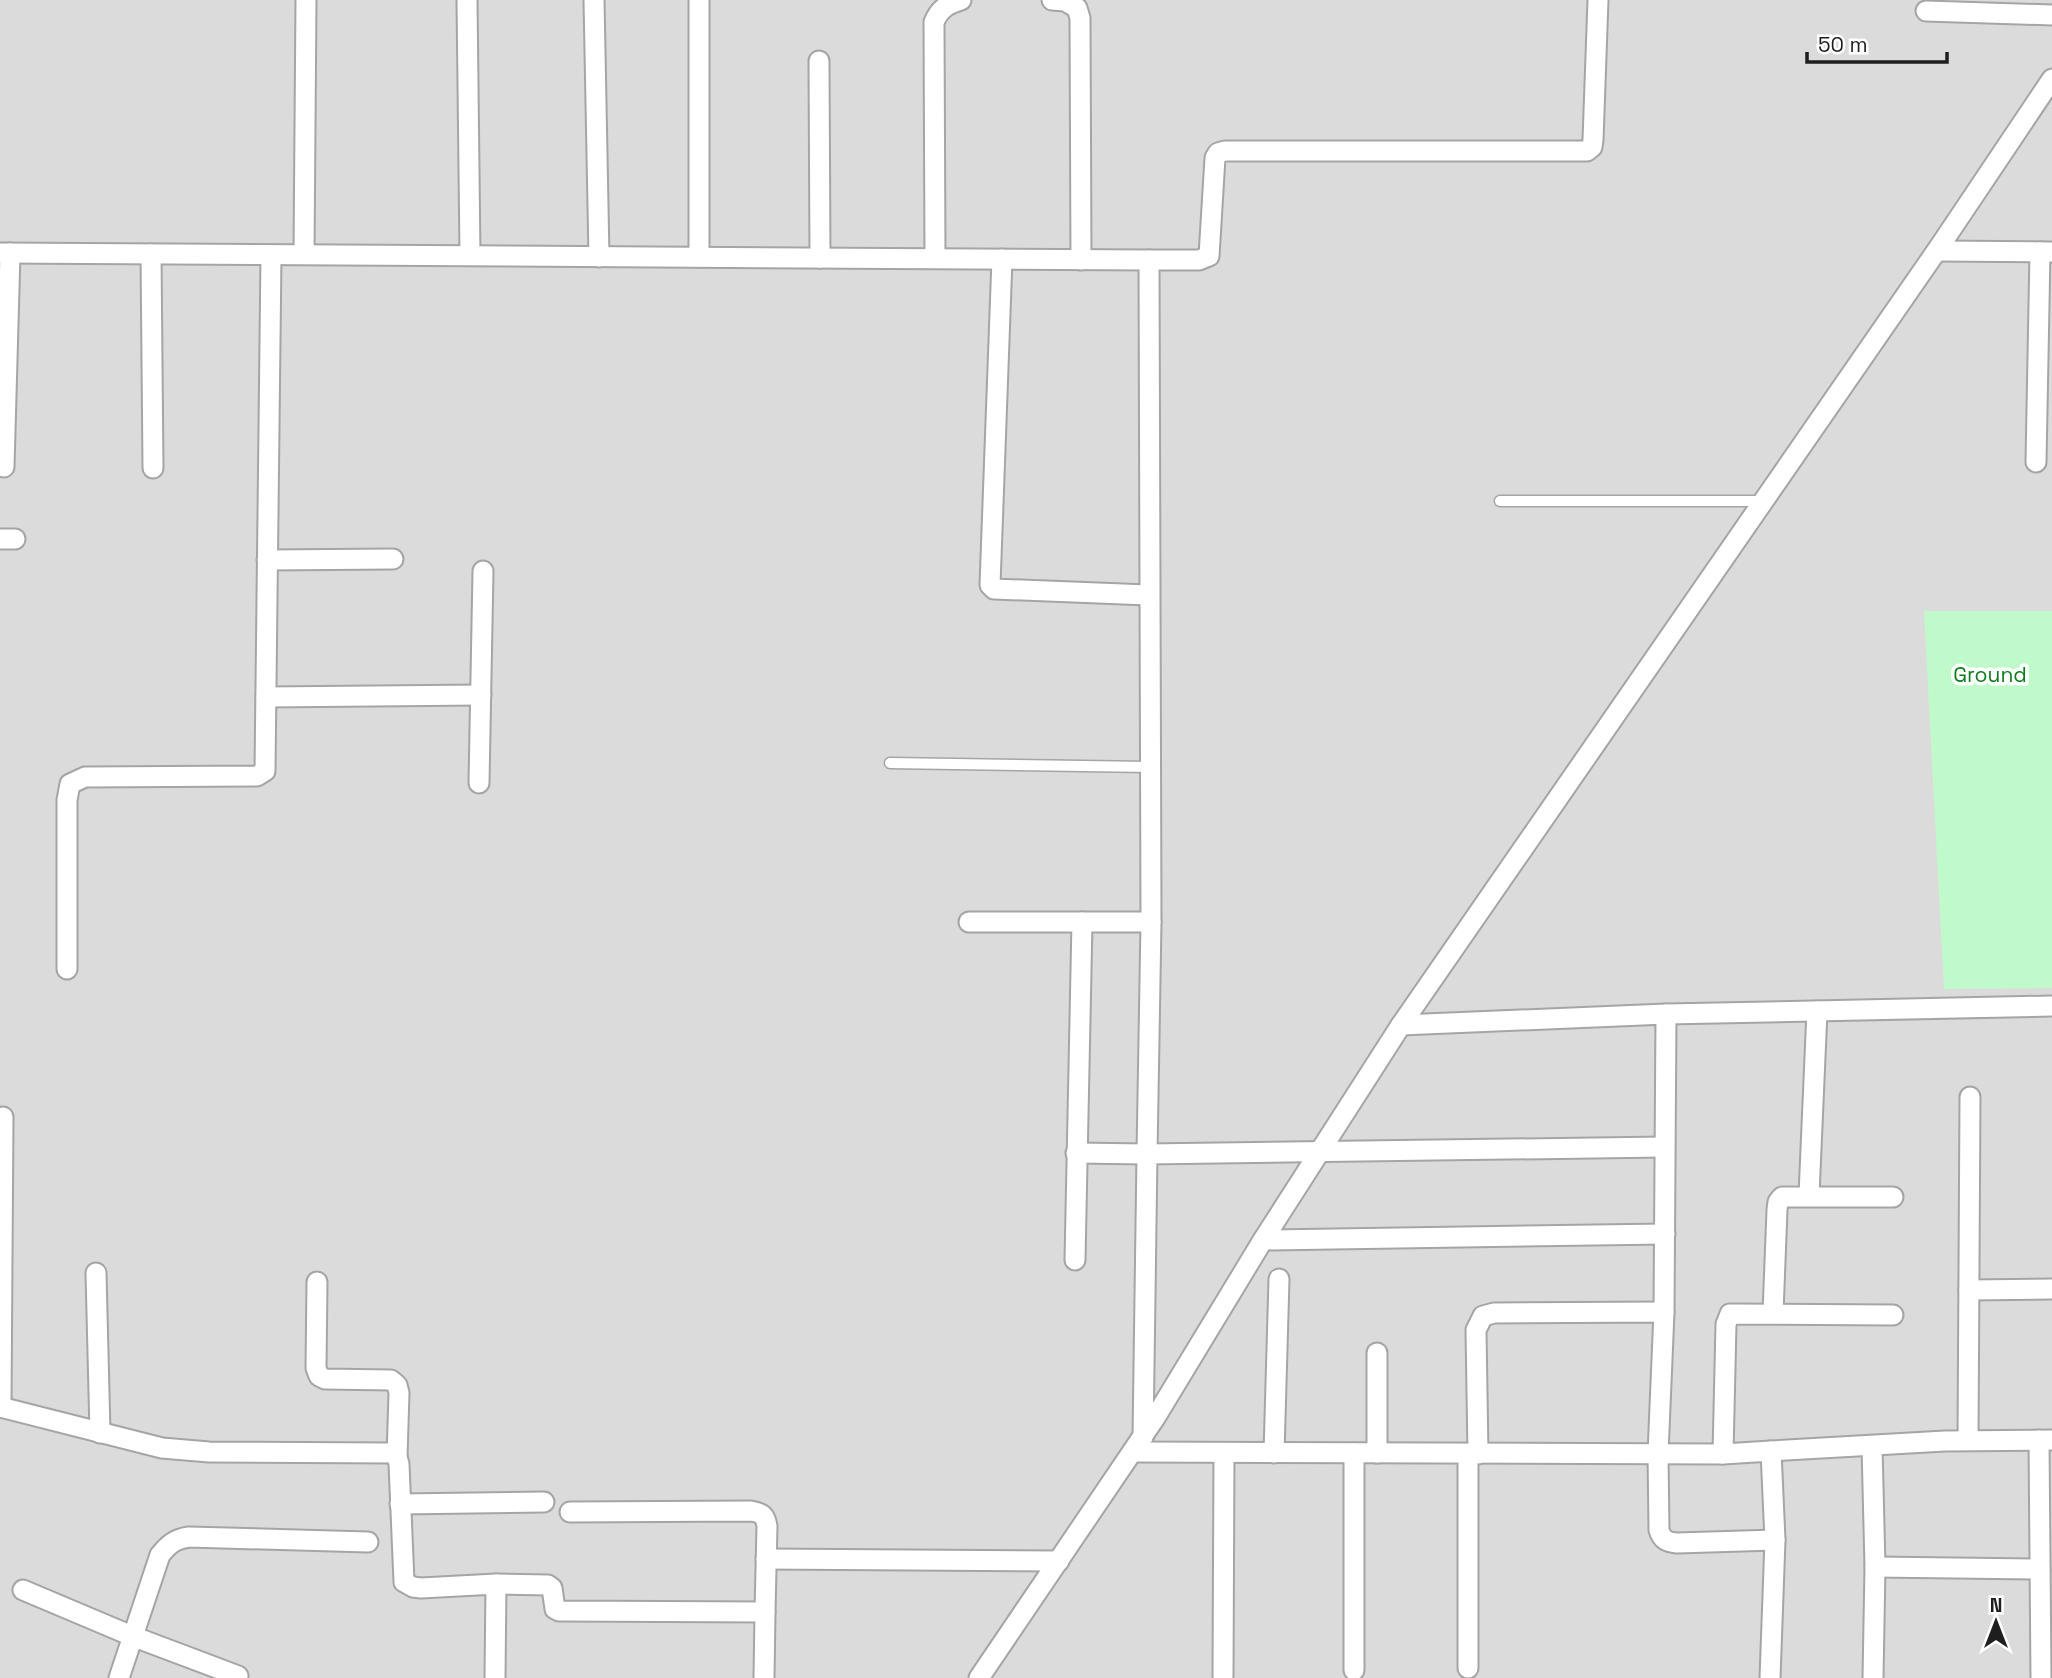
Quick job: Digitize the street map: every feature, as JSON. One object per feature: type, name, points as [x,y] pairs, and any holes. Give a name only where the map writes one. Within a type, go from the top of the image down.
[{"type":"street","points":[[304,254],[306,0]]},
{"type":"street","points":[[467,0],[470,255]]},
{"type":"street","points":[[594,0],[599,257]]},
{"type":"street","points":[[699,0],[699,257]]},
{"type":"street","points":[[934,258],[933,33],[938,12],[949,3],[961,0]]},
{"type":"street","points":[[1052,0],[1065,1],[1077,8],[1080,18],[1081,260]]},
{"type":"street","points":[[4,467],[5,253],[1199,260],[1209,256],[1215,158],[1218,153],[1225,151],[1587,151],[1592,147],[1593,140],[1598,0]]},
{"type":"street","points":[[1926,11],[2052,15]]},
{"type":"street","points":[[819,61],[820,258]]},
{"type":"street","points":[[979,1678],[1138,1445],[1263,1240],[1401,1025],[1937,251],[2052,79]]},
{"type":"street","points":[[1937,251],[2046,252],[2036,463]]},
{"type":"street","points":[[151,254],[153,468]]},
{"type":"street","points":[[67,969],[67,800],[70,784],[85,777],[262,775],[265,771],[271,255]]},
{"type":"street","points":[[1002,259],[990,585],[994,589],[1148,595]]},
{"type":"street","points":[[1138,1445],[1151,922],[1149,260]]},
{"type":"street","points":[[267,560],[393,559]]},
{"type":"street","points":[[479,783],[483,571]]},
{"type":"street","points":[[266,697],[481,695]]},
{"type":"street","points":[[969,922],[1151,922]]},
{"type":"street","points":[[1075,1260],[1082,922]]},
{"type":"street","points":[[1401,1025],[1666,1014],[2052,1006]]},
{"type":"street","points":[[1809,1195],[1817,1012]]},
{"type":"street","points":[[1666,1014],[1659,1530],[1661,1537],[1667,1542],[1775,1539]]},
{"type":"street","points":[[1968,1440],[1970,1097]]},
{"type":"street","points":[[3,1117],[1,1407],[144,1445],[184,1451],[384,1451],[397,1457]]},
{"type":"street","points":[[1076,1153],[1319,1153],[1664,1147]]},
{"type":"street","points":[[1773,1313],[1778,1202],[1782,1196],[1894,1197]]},
{"type":"street","points":[[1263,1240],[1665,1234]]},
{"type":"street","points":[[96,1273],[100,1433]]},
{"type":"street","points":[[1274,1453],[1279,1279]]},
{"type":"street","points":[[317,1282],[318,1376],[325,1379],[391,1380],[397,1385],[397,1457],[404,1582],[407,1586],[548,1586],[552,1588],[555,1609],[559,1611],[765,1612]]},
{"type":"street","points":[[1969,1290],[2052,1289]]},
{"type":"street","points":[[1468,1668],[1476,1330],[1483,1316],[1494,1313],[1664,1312]]},
{"type":"street","points":[[1723,1454],[1727,1319],[1730,1314],[1893,1315]]},
{"type":"street","points":[[1377,1353],[1377,1453]]},
{"type":"street","points":[[1138,1445],[1224,1453],[1723,1454],[1968,1440],[2045,1440],[2040,1569],[2041,1678]]},
{"type":"street","points":[[1872,1446],[1875,1567],[1873,1678]]},
{"type":"street","points":[[1770,1678],[1775,1539],[1771,1451]]},
{"type":"street","points":[[1223,1676],[1224,1453]]},
{"type":"street","points":[[1354,1453],[1354,1670]]},
{"type":"street","points":[[400,1504],[544,1502]]},
{"type":"street","points":[[570,1512],[761,1513],[767,1526],[764,1678]]},
{"type":"street","points":[[119,1678],[160,1555],[177,1539],[190,1537],[368,1542]]},
{"type":"street","points":[[766,1559],[1059,1561]]},
{"type":"street","points":[[1875,1567],[2040,1569]]},
{"type":"street","points":[[495,1678],[496,1584]]},
{"type":"street","points":[[23,1590],[132,1636],[238,1676]]},
{"type":"lane","points":[[1500,500],[1764,501]]},
{"type":"lane","points":[[890,763],[1150,767]]},
{"type":"shaded area","points":[[0,0],[2052,0],[2052,1678],[0,1678]]},
{"type":"green space","name":"Ground","points":[[1924,611],[2052,611],[2052,988],[1944,989]]}]
